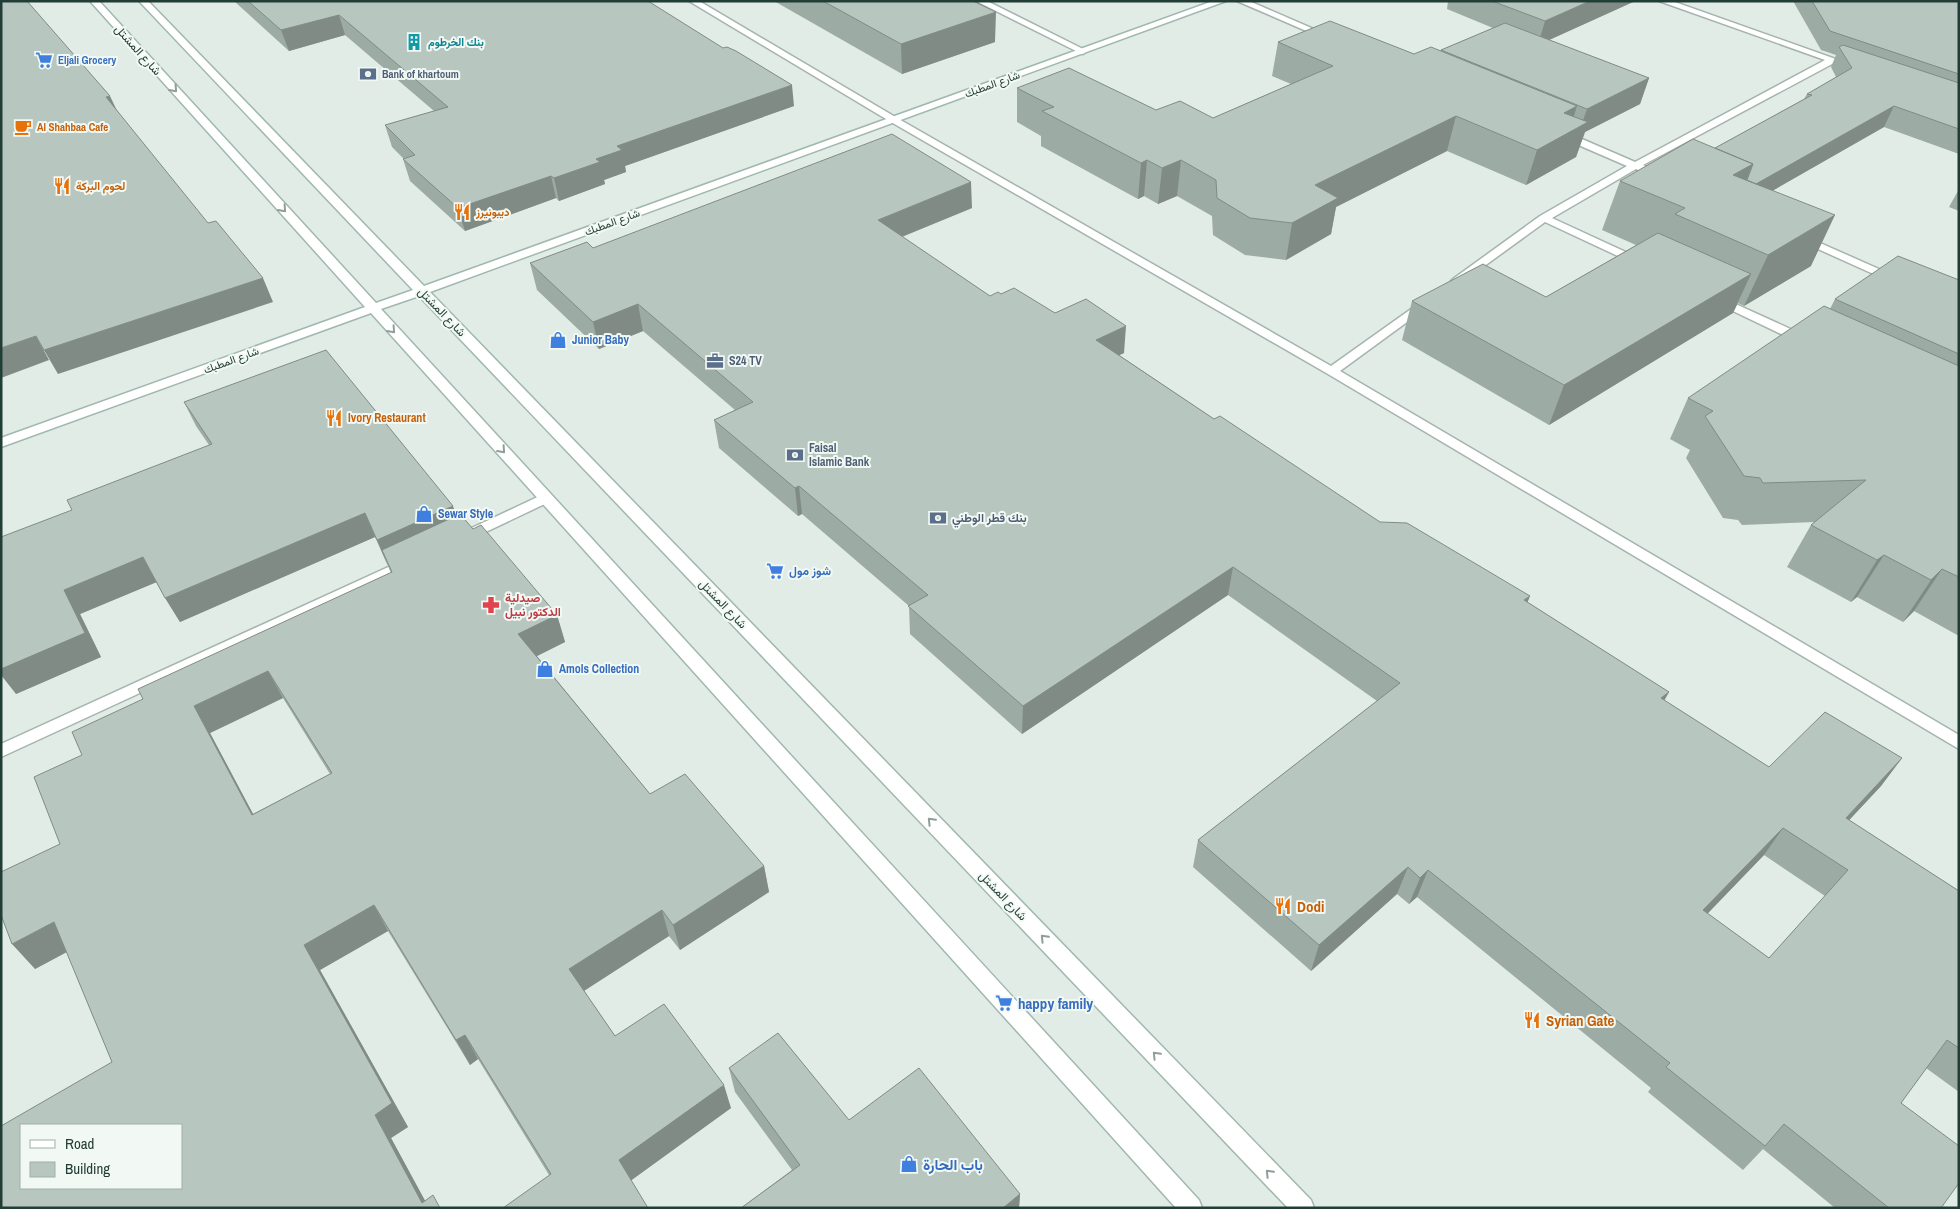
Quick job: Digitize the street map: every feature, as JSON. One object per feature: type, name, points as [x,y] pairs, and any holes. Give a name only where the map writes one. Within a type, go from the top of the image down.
[{"type":"street","name":"شارع المشتل","points":[[94,1],[1190,1208]]},
{"type":"street","name":"شارع المشتل","points":[[143,1],[1303,1208]]},
{"type":"street","points":[[693,1],[894,120],[1332,371],[1959,743]]},
{"type":"street","points":[[980,1],[1083,51]]},
{"type":"street","name":"شارع المطبك","points":[[1,443],[1222,1]]},
{"type":"street","points":[[1241,1],[1342,43]]},
{"type":"street","points":[[1663,1],[1851,66]]},
{"type":"street","points":[[1450,286],[1544,218],[1636,165],[1832,60]]},
{"type":"street","points":[[1553,131],[1672,181]]},
{"type":"street","points":[[1544,218],[1652,269]]},
{"type":"street","points":[[1788,232],[1905,284]]},
{"type":"street","points":[[1706,294],[1815,346]]},
{"type":"street","points":[[1332,371],[1434,298]]},
{"type":"street","points":[[456,540],[546,498]]},
{"type":"street","points":[[1,751],[421,557]]},
{"type":"building","points":[[1,1],[27,1],[110,96],[106,97],[208,223],[216,221],[263,278],[44,350],[36,336],[1,348]]},
{"type":"building","points":[[248,1],[648,1],[723,48],[727,47],[736,51],[792,85],[617,146],[622,150],[596,159],[600,162],[554,178],[551,176],[458,208],[403,159],[415,155],[385,125],[448,107],[339,15],[281,30]]},
{"type":"building","points":[[823,1],[973,1],[996,12],[901,44]]},
{"type":"building","points":[[1492,1],[1590,1],[1545,21]]},
{"type":"building","points":[[1812,1],[1959,1],[1959,74],[1830,31]]},
{"type":"building","points":[[1330,21],[1414,54],[1431,47],[1577,106],[1564,113],[1588,122],[1537,150],[1456,116],[1315,185],[1338,198],[1292,223],[1250,218],[1217,198],[1216,180],[1181,160],[1162,168],[1147,160],[1141,163],[1042,111],[1054,107],[1017,88],[1069,68],[1156,110],[1180,101],[1213,118],[1333,66],[1278,42]]},
{"type":"building","points":[[1505,23],[1649,78],[1587,109],[1441,50]]},
{"type":"building","points":[[1843,45],[1959,83],[1959,129],[1894,106],[1756,184],[1747,180],[1753,164],[1715,148],[1812,95],[1807,94],[1852,68],[1839,47]]},
{"type":"building","points":[[892,134],[971,182],[878,220],[990,296],[998,292],[1001,294],[1014,288],[1055,313],[1086,299],[1126,326],[1096,340],[1214,419],[1220,416],[1380,522],[1407,523],[1530,596],[1524,600],[1669,692],[1661,698],[1769,767],[1825,712],[1902,758],[1846,818],[1959,891],[1959,1048],[1947,1040],[1901,1103],[1959,1146],[1959,1183],[1941,1208],[1889,1208],[1784,1124],[1765,1146],[1666,1067],[1670,1063],[1428,870],[1420,878],[1408,867],[1319,945],[1198,840],[1400,683],[1233,567],[1023,706],[908,606],[928,595],[799,486],[795,488],[714,420],[753,402],[638,304],[593,322],[530,263],[587,242],[593,248]],"holes":[[[1783,828],[1848,870],[1769,958],[1703,910]]]},
{"type":"building","points":[[1693,139],[1753,164],[1733,175],[1835,215],[1768,255],[1675,214],[1685,208],[1620,181]]},
{"type":"building","points":[[1658,233],[1751,274],[1564,385],[1412,301],[1483,264],[1546,297]]},
{"type":"building","points":[[1898,256],[1959,280],[1959,354],[1835,299]]},
{"type":"building","points":[[1824,306],[1959,366],[1959,577],[1942,569],[1931,580],[1884,555],[1877,560],[1811,525],[1866,480],[1763,483],[1760,478],[1744,476],[1705,416],[1713,411],[1688,398]]},
{"type":"building","points":[[326,350],[453,506],[377,540],[365,513],[165,598],[143,557],[64,590],[85,633],[1,669],[1,537],[72,510],[67,500],[212,444],[184,402]]},
{"type":"building","points":[[460,514],[473,529],[481,525],[557,615],[518,634],[650,794],[685,774],[764,866],[673,925],[662,910],[569,969],[615,1036],[664,1004],[724,1085],[619,1160],[648,1208],[503,1208],[551,1174],[465,1035],[456,1040],[374,905],[304,945],[392,1103],[375,1115],[422,1203],[433,1195],[440,1208],[1,1208],[1,1126],[112,1062],[54,922],[12,944],[1,915],[1,872],[60,844],[34,777],[82,755],[72,732],[143,699],[138,689],[392,572],[382,550]],"holes":[[[268,671],[332,773],[252,815],[194,706]]]},
{"type":"building","points":[[778,1033],[849,1120],[919,1068],[1020,1194],[1003,1208],[741,1208],[800,1165],[729,1068]]},
{"type":"place","name":"بنك الخرطوم","points":[[414,42]]},
{"type":"place","name":"Eljali Grocery","points":[[44,60]]},
{"type":"place","name":"Bank of khartoum","points":[[368,74]]},
{"type":"place","name":"Al Shahbaa Cafe","points":[[23,127]]},
{"type":"place","name":"لحوم البركة","points":[[62,186]]},
{"type":"place","name":"ديبونيرز","points":[[462,212]]},
{"type":"place","name":"Junior Baby","points":[[558,340]]},
{"type":"place","name":"S24 TV","points":[[715,361]]},
{"type":"place","name":"Ivory Restaurant","points":[[334,418]]},
{"type":"place","name":"Faisal Islamic Bank","points":[[795,455]]},
{"type":"place","name":"Sewar Style","points":[[424,514]]},
{"type":"place","name":"بنك قطر الوطني","points":[[938,518]]},
{"type":"place","name":"شوز مول","points":[[775,571]]},
{"type":"place","name":"صيدلية الدكتور نبيل","points":[[491,605]]},
{"type":"place","name":"Amols Collection","points":[[545,669]]},
{"type":"place","name":"Dodi","points":[[1283,906]]},
{"type":"place","name":"happy family","points":[[1004,1003]]},
{"type":"place","name":"Syrian Gate","points":[[1532,1020]]},
{"type":"place","name":"باب الحارة","points":[[909,1164]]}]
